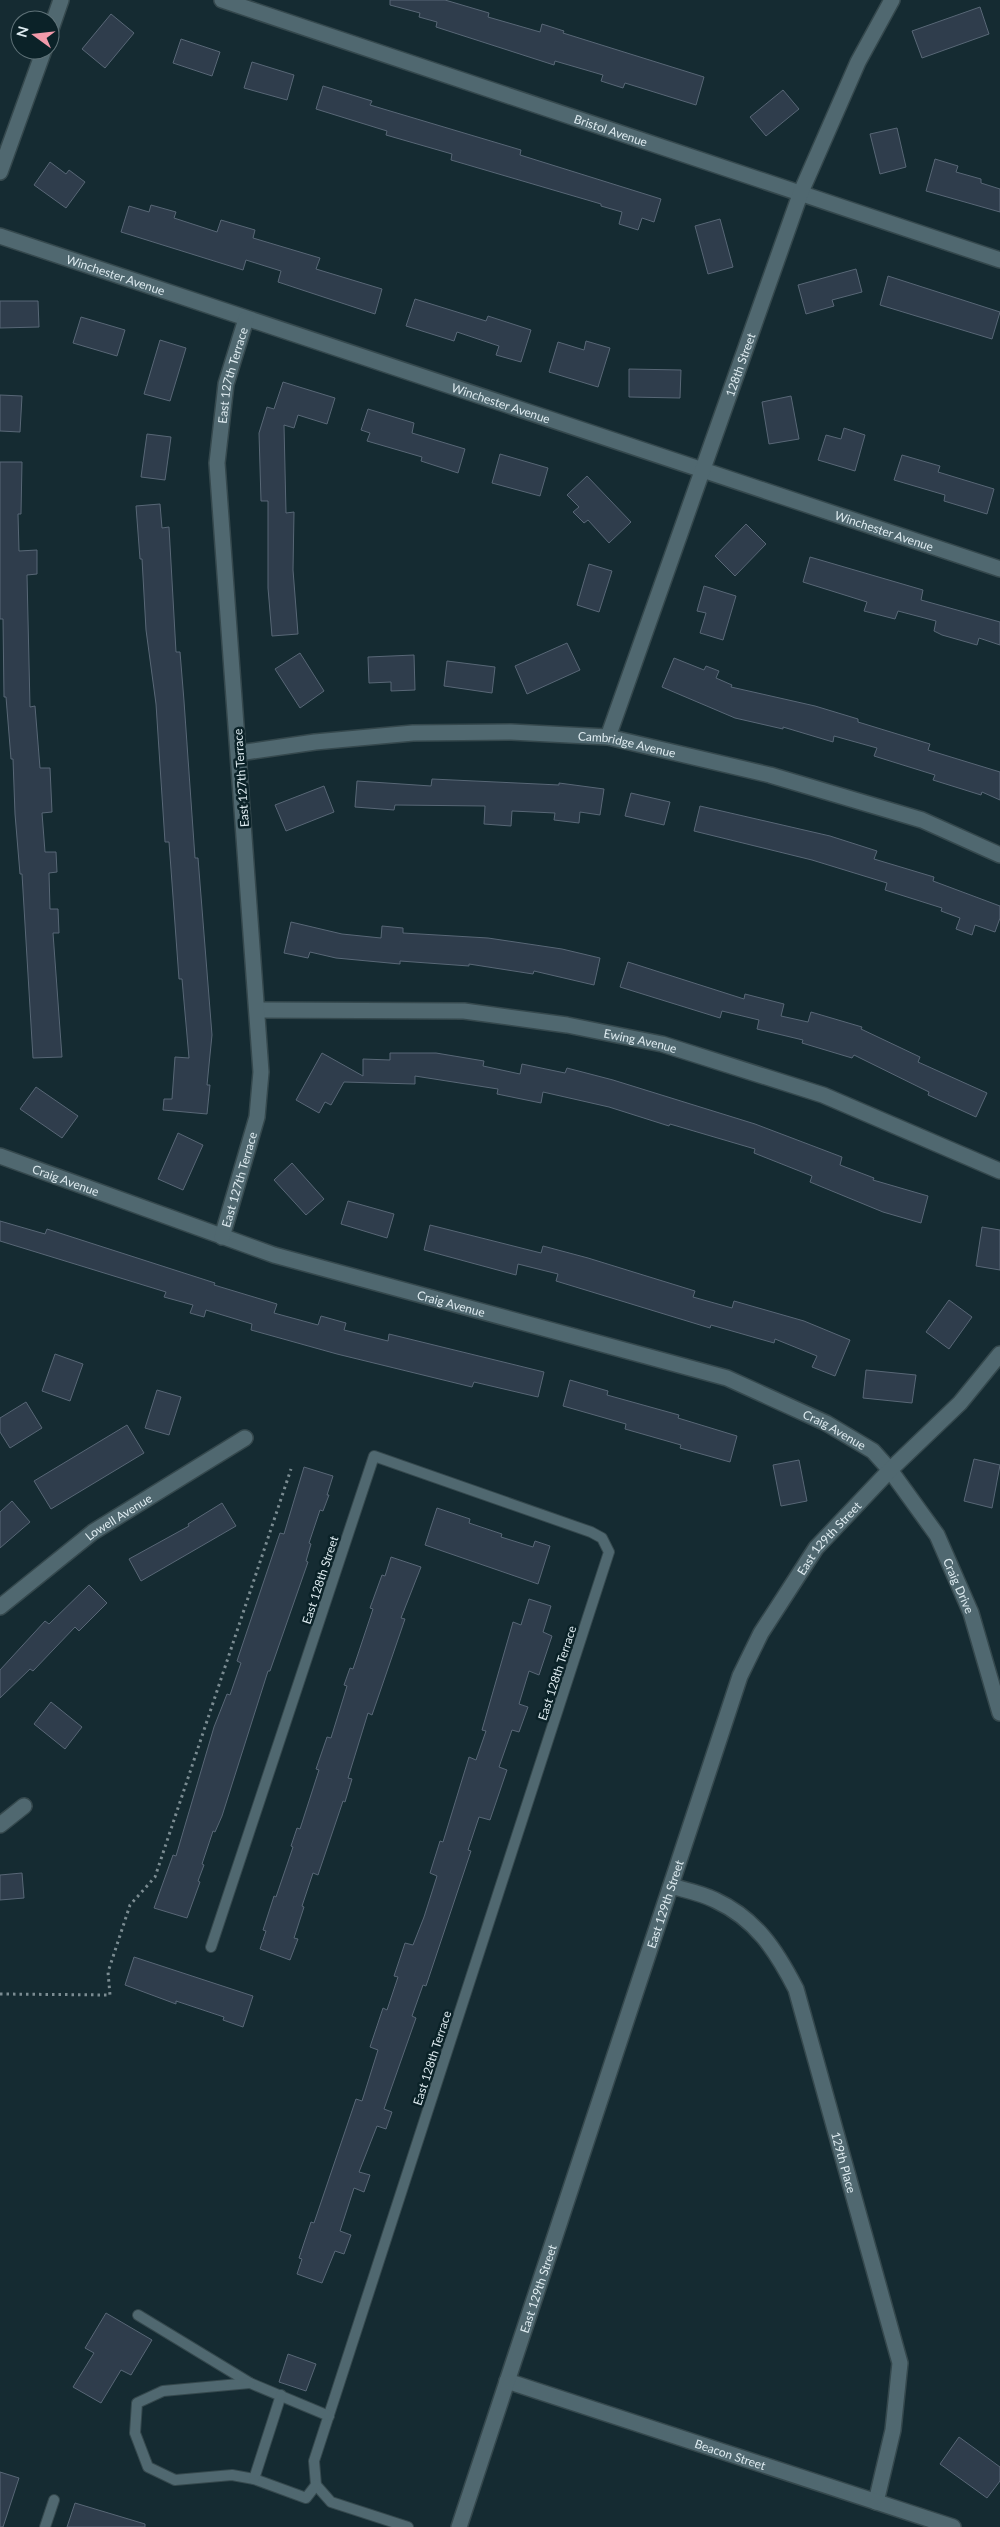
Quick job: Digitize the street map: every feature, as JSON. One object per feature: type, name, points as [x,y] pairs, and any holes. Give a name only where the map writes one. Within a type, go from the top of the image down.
[{"type":"street","name":"Bristol Avenue","points":[[222,0],[1000,260]]},
{"type":"street","name":"128th Street","points":[[608,737],[801,192],[858,62],[892,0]]},
{"type":"street","points":[[0,172],[40,60]]},
{"type":"street","name":"Winchester Avenue","points":[[0,236],[1000,568]]},
{"type":"street","name":"East 127th Terrace","points":[[222,1237],[257,1117],[262,1072],[259,1010],[217,463],[226,384],[246,319]]},
{"type":"street","name":"Cambridge Avenue","points":[[239,754],[315,742],[413,733],[511,732],[608,737],[770,775],[912,818],[1000,855]]},
{"type":"street","name":"Ewing Avenue","points":[[259,1010],[464,1011],[567,1025],[662,1044],[823,1095],[1000,1171]]},
{"type":"street","name":"Craig Avenue","points":[[0,1156],[274,1256],[727,1378],[826,1423],[873,1452],[890,1470]]},
{"type":"street","name":"East 129th Street","points":[[459,2527],[740,1676],[761,1633],[816,1548],[890,1470],[960,1403],[1000,1354]]},
{"type":"street","name":"Lowell Avenue","points":[[1,1604],[93,1532],[245,1438]]},
{"type":"street","name":"Craig Drive","points":[[890,1470],[937,1535],[972,1613],[1000,1713]]},
{"type":"street","points":[[0,1825],[24,1806]]},
{"type":"street","name":"129th Place","points":[[670,1886],[715,1900],[750,1922],[777,1952],[796,1989],[900,2363],[893,2430],[876,2502]]},
{"type":"street","name":"Beacon Street","points":[[507,2381],[953,2527]]},
{"type":"lane","name":"East 128th Street","points":[[211,1947],[374,1456],[591,1532],[602,1538],[604,1543]]},
{"type":"lane","name":"East 128th Terrace","points":[[316,2484],[314,2461],[609,1552],[604,1543]]},
{"type":"lane","points":[[138,2316],[250,2384],[329,2416]]},
{"type":"lane","points":[[250,2384],[163,2391],[137,2403],[135,2433],[148,2467],[175,2480],[232,2475],[254,2479],[306,2498],[316,2484],[331,2502],[408,2527]]},
{"type":"lane","points":[[254,2479],[281,2395]]},
{"type":"lane","points":[[45,2527],[54,2500]]},
{"type":"path","points":[[0,1994],[110,1995],[108,1972],[130,1905],[155,1877],[292,1469]]},
{"type":"building","points":[[390,0],[445,0],[489,13],[488,17],[540,32],[542,24],[564,31],[563,33],[704,77],[696,105],[625,83],[623,88],[601,81],[603,75],[555,61],[554,65],[436,27],[437,22],[419,17],[420,13],[390,5]]},
{"type":"building","points":[[980,7],[989,34],[922,58],[912,31]]},
{"type":"building","points":[[111,14],[134,33],[105,68],[82,49]]},
{"type":"building","points":[[181,39],[220,52],[212,76],[173,63]]},
{"type":"building","points":[[252,62],[294,75],[287,100],[244,88]]},
{"type":"building","points":[[323,86],[372,101],[370,105],[521,150],[520,155],[661,199],[654,222],[642,218],[638,230],[619,224],[622,212],[601,206],[601,204],[451,160],[452,154],[386,135],[387,131],[316,109]]},
{"type":"building","points":[[783,90],[799,109],[766,136],[750,117]]},
{"type":"building","points":[[897,128],[906,167],[880,174],[870,134]]},
{"type":"building","points":[[935,159],[958,166],[956,172],[981,179],[981,183],[1000,189],[1000,212],[926,191]]},
{"type":"building","points":[[50,162],[66,174],[69,170],[85,182],[66,208],[34,185]]},
{"type":"building","points":[[151,205],[176,212],[174,218],[217,232],[221,220],[255,230],[253,238],[320,258],[316,269],[382,289],[375,314],[278,282],[281,271],[246,260],[243,270],[121,232],[129,206],[149,212]]},
{"type":"building","points":[[720,219],[733,267],[708,274],[695,226]]},
{"type":"building","points":[[856,269],[862,292],[832,300],[834,306],[806,314],[798,285]]},
{"type":"building","points":[[888,276],[1000,312],[992,339],[880,305]]},
{"type":"building","points":[[415,299],[486,321],[488,316],[531,330],[521,362],[496,355],[499,346],[457,332],[454,341],[406,326]]},
{"type":"building","points":[[0,301],[38,301],[39,327],[0,328]]},
{"type":"building","points":[[81,317],[125,330],[117,356],[73,343]]},
{"type":"building","points":[[160,340],[186,348],[170,401],[144,394]]},
{"type":"building","points":[[586,341],[610,348],[598,387],[549,372],[558,342],[584,350]]},
{"type":"building","points":[[629,369],[681,370],[680,398],[629,397]]},
{"type":"building","points":[[283,382],[335,398],[327,424],[298,415],[294,428],[284,425],[286,513],[294,512],[293,570],[298,634],[272,636],[268,588],[268,501],[261,501],[259,433],[267,407],[274,409]]},
{"type":"building","points":[[0,395],[22,396],[20,432],[0,431]]},
{"type":"building","points":[[791,396],[799,439],[769,444],[762,402]]},
{"type":"building","points":[[368,409],[414,423],[412,433],[465,449],[458,473],[421,461],[422,457],[367,441],[370,433],[361,430]]},
{"type":"building","points":[[844,428],[865,435],[855,471],[818,460],[826,435],[841,439]]},
{"type":"building","points":[[147,434],[171,437],[165,480],[141,477]]},
{"type":"building","points":[[500,454],[548,468],[540,496],[492,483]]},
{"type":"building","points":[[902,455],[940,466],[938,472],[994,489],[987,514],[944,501],[945,495],[894,480]]},
{"type":"building","points":[[0,462],[22,462],[21,514],[18,514],[19,551],[37,550],[37,574],[27,575],[30,707],[35,706],[40,768],[50,768],[52,812],[42,813],[45,852],[56,852],[57,872],[49,873],[50,909],[58,909],[59,933],[53,933],[62,1057],[33,1058],[22,874],[20,874],[15,814],[13,759],[11,759],[6,697],[4,697],[3,619],[0,619]]},
{"type":"building","points":[[587,476],[631,522],[609,543],[588,520],[584,523],[573,512],[579,507],[567,495]]},
{"type":"building","points":[[160,504],[162,528],[169,527],[176,652],[180,652],[195,858],[198,858],[212,1035],[207,1085],[210,1085],[207,1114],[163,1110],[164,1099],[172,1099],[175,1057],[189,1058],[182,979],[179,979],[169,842],[165,842],[156,704],[146,630],[142,559],[140,559],[136,506]]},
{"type":"building","points":[[746,524],[766,544],[735,576],[715,556]]},
{"type":"building","points":[[810,557],[923,590],[921,600],[1000,622],[1000,645],[979,638],[977,645],[942,635],[934,631],[936,621],[898,611],[895,619],[864,611],[867,602],[803,582]]},
{"type":"building","points":[[589,564],[612,571],[599,612],[577,605]]},
{"type":"building","points":[[704,586],[736,596],[723,640],[700,633],[706,613],[697,611]]},
{"type":"building","points":[[567,643],[580,670],[527,694],[515,666]]},
{"type":"building","points":[[300,653],[324,691],[300,708],[275,669]]},
{"type":"building","points":[[414,655],[415,690],[391,691],[391,682],[369,683],[368,657]]},
{"type":"building","points":[[674,658],[704,670],[706,666],[719,671],[716,678],[732,685],[731,687],[815,706],[858,719],[858,722],[930,744],[928,750],[1000,772],[1000,800],[982,792],[981,795],[933,780],[935,775],[874,756],[877,748],[834,736],[833,742],[783,727],[783,729],[735,718],[662,687]]},
{"type":"building","points":[[447,661],[495,667],[492,693],[444,686]]},
{"type":"building","points":[[432,779],[559,785],[559,783],[604,789],[600,815],[580,812],[579,823],[554,820],[555,813],[512,811],[511,826],[484,824],[485,806],[395,805],[394,810],[355,807],[357,781],[431,786]]},
{"type":"building","points":[[324,786],[334,812],[286,831],[275,805]]},
{"type":"building","points":[[631,793],[670,802],[664,825],[625,816]]},
{"type":"building","points":[[700,806],[830,836],[877,851],[874,859],[934,877],[933,881],[1000,906],[1000,918],[995,932],[975,925],[972,935],[956,929],[960,918],[941,911],[942,908],[885,890],[887,883],[812,860],[694,831]]},
{"type":"building","points":[[291,922],[342,934],[381,938],[382,926],[403,928],[403,933],[488,938],[562,949],[600,958],[594,985],[534,971],[533,974],[469,964],[469,966],[400,961],[400,964],[336,958],[310,952],[308,958],[284,953]]},
{"type":"building","points":[[628,962],[744,999],[745,994],[784,1004],[781,1016],[808,1022],[811,1012],[862,1027],[861,1029],[920,1057],[918,1062],[987,1093],[976,1117],[928,1095],[929,1092],[854,1055],[852,1058],[802,1043],[803,1040],[757,1029],[759,1020],[722,1011],[720,1018],[620,987]]},
{"type":"building","points":[[322,1053],[363,1076],[363,1059],[390,1060],[390,1053],[436,1053],[484,1061],[483,1066],[520,1074],[522,1064],[565,1073],[567,1068],[613,1080],[755,1124],[842,1157],[840,1165],[874,1178],[873,1180],[928,1196],[921,1223],[883,1212],[810,1182],[812,1176],[754,1153],[755,1149],[670,1124],[669,1126],[609,1107],[543,1092],[541,1103],[497,1094],[498,1089],[415,1076],[415,1084],[344,1082],[331,1105],[325,1102],[319,1113],[296,1100]]},
{"type":"building","points":[[36,1087],[78,1116],[62,1138],[20,1109]]},
{"type":"building","points":[[178,1133],[203,1145],[183,1190],[158,1179]]},
{"type":"building","points":[[292,1163],[324,1199],[306,1215],[274,1180]]},
{"type":"building","points":[[348,1201],[394,1214],[387,1238],[341,1224]]},
{"type":"building","points":[[0,1221],[45,1234],[47,1229],[215,1283],[214,1285],[277,1304],[274,1313],[318,1325],[321,1316],[346,1323],[344,1330],[388,1341],[389,1334],[544,1372],[538,1397],[474,1382],[472,1387],[337,1354],[251,1330],[252,1324],[206,1310],[204,1317],[190,1313],[193,1305],[164,1297],[166,1292],[0,1241]]},
{"type":"building","points":[[430,1225],[541,1253],[543,1246],[588,1258],[695,1291],[693,1297],[732,1308],[734,1301],[804,1321],[850,1340],[835,1376],[812,1367],[817,1356],[775,1339],[774,1343],[711,1325],[710,1328],[556,1281],[558,1274],[518,1264],[516,1275],[424,1250]]},
{"type":"building","points":[[982,1227],[1000,1230],[1000,1270],[976,1266]]},
{"type":"building","points":[[949,1300],[972,1317],[949,1349],[926,1332]]},
{"type":"building","points":[[55,1354],[83,1364],[70,1401],[42,1391]]},
{"type":"building","points":[[866,1370],[916,1375],[912,1403],[863,1398]]},
{"type":"building","points":[[570,1380],[608,1391],[607,1395],[679,1415],[678,1418],[737,1436],[730,1462],[680,1448],[681,1445],[625,1429],[626,1424],[563,1406]]},
{"type":"building","points":[[157,1390],[181,1397],[169,1435],[145,1428]]},
{"type":"building","points":[[26,1402],[42,1428],[10,1448],[0,1432],[0,1418]]},
{"type":"building","points":[[127,1425],[144,1453],[51,1509],[34,1481]]},
{"type":"building","points":[[974,1459],[1000,1465],[992,1508],[964,1501]]},
{"type":"building","points":[[799,1460],[807,1501],[781,1506],[773,1465]]},
{"type":"building","points":[[304,1467],[333,1476],[327,1495],[329,1495],[323,1511],[320,1510],[309,1543],[311,1544],[306,1561],[308,1562],[270,1671],[268,1671],[222,1816],[215,1832],[213,1831],[202,1864],[204,1865],[198,1881],[200,1882],[187,1918],[154,1908],[173,1855],[176,1856],[214,1727],[227,1694],[230,1695],[241,1663],[237,1661],[280,1533],[284,1534]]},
{"type":"building","points":[[12,1501],[30,1522],[0,1548],[0,1512]]},
{"type":"building","points":[[222,1503],[236,1526],[141,1581],[129,1559],[189,1526],[188,1524]]},
{"type":"building","points":[[437,1508],[470,1519],[469,1523],[502,1534],[501,1537],[533,1547],[535,1541],[550,1546],[538,1584],[425,1545]]},
{"type":"building","points":[[391,1557],[421,1567],[401,1618],[405,1619],[372,1715],[368,1713],[348,1778],[352,1779],[345,1802],[343,1801],[318,1875],[313,1873],[302,1906],[304,1907],[294,1938],[298,1939],[290,1960],[260,1949],[266,1931],[263,1930],[293,1847],[291,1846],[297,1828],[300,1829],[319,1770],[316,1769],[327,1737],[331,1738],[347,1686],[344,1685],[350,1668],[353,1669],[373,1609],[370,1608],[382,1575],[385,1576]]},
{"type":"building","points":[[89,1585],[107,1603],[79,1631],[75,1627],[33,1671],[30,1669],[0,1698],[0,1670],[45,1621],[49,1624]]},
{"type":"building","points":[[529,1599],[551,1606],[543,1632],[552,1636],[539,1675],[529,1671],[519,1704],[528,1707],[519,1732],[512,1730],[499,1767],[507,1770],[490,1820],[479,1817],[468,1850],[471,1851],[426,1986],[423,1985],[412,2016],[416,2018],[384,2109],[392,2112],[386,2129],[377,2126],[359,2172],[370,2175],[364,2192],[354,2188],[340,2231],[351,2235],[344,2254],[335,2251],[322,2283],[297,2274],[302,2259],[299,2258],[311,2222],[314,2223],[356,2099],[362,2101],[378,2050],[370,2047],[383,2008],[387,2010],[398,1977],[394,1976],[405,1943],[413,1945],[424,1917],[437,1876],[430,1873],[440,1841],[443,1842],[469,1757],[476,1760],[486,1731],[482,1730],[513,1622],[521,1625]]},
{"type":"building","points":[[51,1702],[82,1727],[65,1749],[34,1724]]},
{"type":"building","points":[[22,1873],[24,1898],[0,1900],[0,1875]]},
{"type":"building","points":[[134,1957],[253,1996],[243,2027],[223,2020],[224,2017],[176,2001],[176,2004],[125,1985]]},
{"type":"building","points":[[106,2313],[152,2340],[131,2375],[121,2370],[101,2403],[73,2387],[94,2353],[85,2348]]},
{"type":"building","points":[[288,2354],[316,2364],[306,2391],[279,2382]]},
{"type":"building","points":[[959,2437],[1000,2467],[1000,2481],[987,2498],[940,2464]]},
{"type":"building","points":[[0,2472],[19,2478],[3,2527],[0,2527]]},
{"type":"building","points":[[75,2503],[145,2524],[145,2527],[67,2527]]}]
